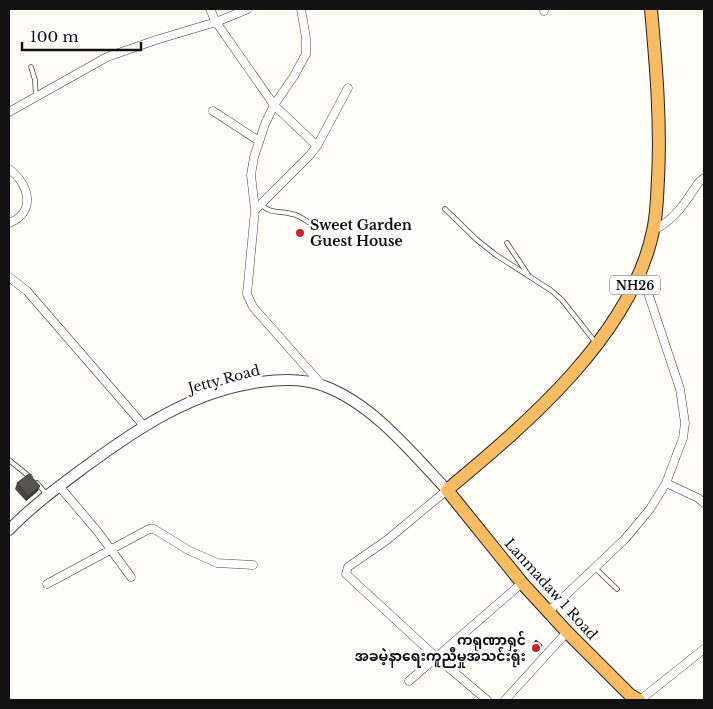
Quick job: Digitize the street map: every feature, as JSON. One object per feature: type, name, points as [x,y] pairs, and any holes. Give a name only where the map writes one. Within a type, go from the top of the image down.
[{"type":"highway","name":"NH26","points":[[447,490],[538,410],[597,345],[614,321],[641,272],[654,230],[657,203],[659,134],[651,9]]},
{"type":"highway","name":"Lanmadaw 1 Road","points":[[447,490],[522,583],[567,632],[634,699]]},
{"type":"street","points":[[210,9],[216,22],[274,105],[317,146]]},
{"type":"street","points":[[9,112],[107,57],[216,22],[248,9]]},
{"type":"street","points":[[300,9],[306,38],[306,54],[297,72],[274,105],[259,141],[251,175],[252,190],[258,208],[248,299],[322,385]]},
{"type":"street","points":[[258,208],[317,146],[348,88]]},
{"type":"street","points":[[213,111],[259,141]]},
{"type":"street","points":[[9,169],[23,183],[27,202],[24,214],[9,223]]},
{"type":"street","points":[[654,230],[667,224],[678,213],[699,182],[704,178]]},
{"type":"street","points":[[548,612],[641,521],[666,483],[682,438],[684,423],[680,389],[641,272]]},
{"type":"street","points":[[9,277],[27,291],[144,426]]},
{"type":"street","name":"Jetty Road","points":[[9,530],[26,512],[59,486],[165,413],[214,393],[248,383],[275,380],[300,380],[322,385],[352,400],[369,412],[447,490]]},
{"type":"street","points":[[666,483],[698,498],[704,503]]},
{"type":"street","points":[[59,486],[131,577]]},
{"type":"street","points":[[447,490],[428,508],[346,570],[349,577],[436,657],[487,700]]},
{"type":"street","points":[[47,584],[144,530],[154,529],[188,550],[217,563],[253,565]]},
{"type":"street","points":[[409,681],[522,583]]},
{"type":"street","points":[[506,700],[567,632]]},
{"type":"street","points":[[634,699],[704,649]]},
{"type":"lane","points":[[31,67],[35,80],[36,98]]},
{"type":"lane","points":[[258,208],[296,215],[311,224]]},
{"type":"lane","points":[[445,209],[477,240],[530,278],[552,291],[562,300],[597,345]]},
{"type":"lane","points":[[507,242],[530,278]]},
{"type":"lane","points":[[9,460],[24,471],[47,495]]},
{"type":"lane","points":[[595,568],[617,589]]},
{"type":"building","points":[[29,474],[40,486],[28,496],[17,483]]},
{"type":"building","points":[[536,640],[542,645],[537,650],[532,645]]},
{"type":"place","name":"Sweet Garden Guest House","points":[[300,233]]},
{"type":"place","name":"ကရုဏာရှင် အခမဲ့နာရေးကူညီမှုအသင်းရုံး","points":[[536,648]]}]
